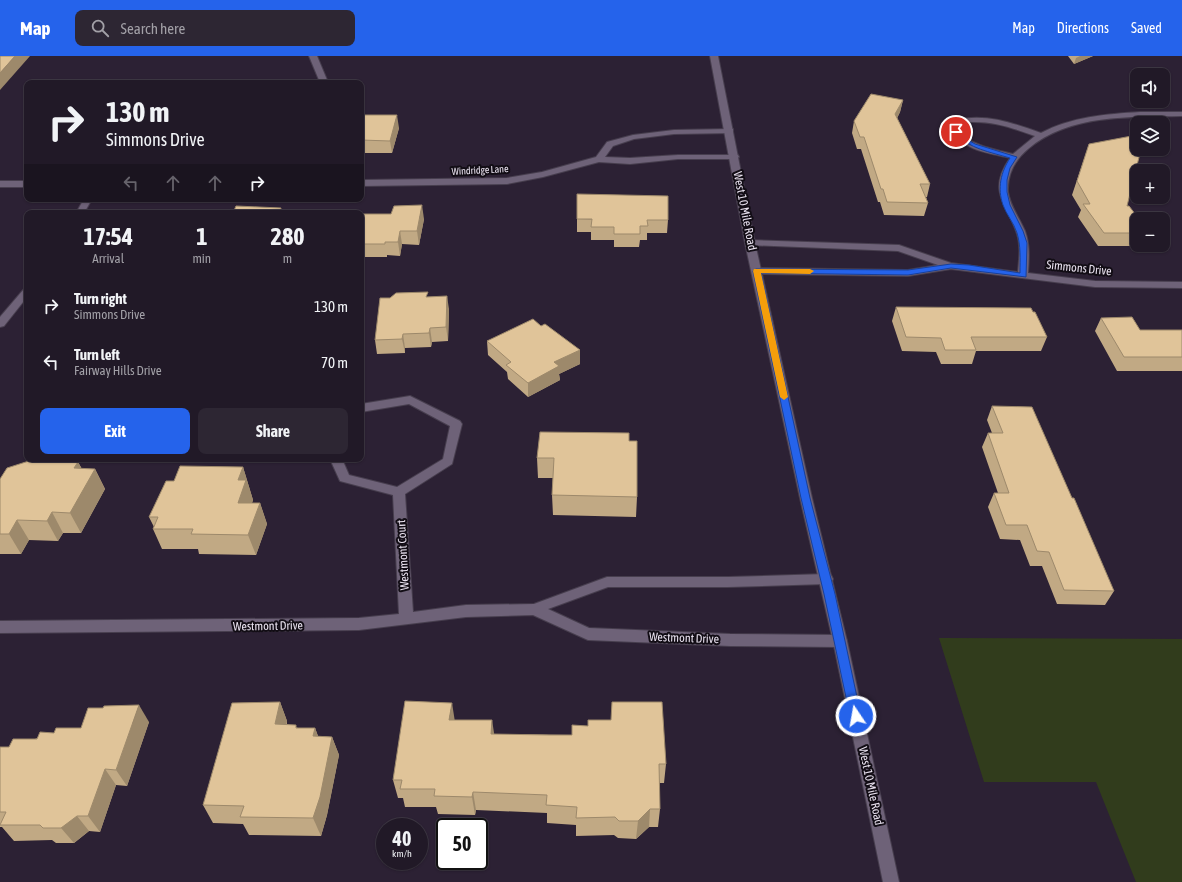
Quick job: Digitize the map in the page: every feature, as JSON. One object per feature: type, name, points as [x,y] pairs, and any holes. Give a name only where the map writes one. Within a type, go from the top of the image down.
[{"type":"street","points":[[313,56],[323,80]]},
{"type":"street","name":"West 10 Mile Road","points":[[714,56],[730,131],[756,271],[806,498],[840,641],[891,882]]},
{"type":"street","points":[[1023,275],[1024,243],[1020,231],[1006,205],[1004,180],[1007,168],[1014,157],[1025,145],[1040,135],[1070,124],[1104,117],[1182,114]]},
{"type":"street","points":[[1014,157],[973,145],[960,137],[956,132],[959,122],[970,119],[996,120],[1040,135]]},
{"type":"street","points":[[598,159],[610,144],[633,137],[674,132],[730,131]]},
{"type":"street","name":"Windridge Lane","points":[[364,183],[507,181],[543,174],[598,159],[630,161],[678,157],[735,157]]},
{"type":"street","points":[[0,184],[24,184]]},
{"type":"street","name":"Simmons Drive","points":[[750,242],[899,248],[951,266]]},
{"type":"street","name":"Simmons Drive","points":[[756,271],[908,273],[951,266],[969,267],[1095,284],[1182,285]]},
{"type":"street","points":[[0,324],[24,295]]},
{"type":"street","points":[[337,462],[344,478],[399,492],[448,461],[456,424],[410,400],[364,408]]},
{"type":"street","name":"Westmont Court","points":[[399,492],[406,618]]},
{"type":"street","name":"Westmont Drive","points":[[0,627],[359,624],[466,611],[534,609],[607,582],[728,582],[826,579]]},
{"type":"street","name":"Westmont Drive","points":[[534,609],[588,634],[730,640],[840,641]]},
{"type":"green space","points":[[939,638],[1182,639],[1182,882],[1136,882],[1096,782],[984,782]]},
{"type":"building","points":[[0,56],[15,56],[0,73]]},
{"type":"building","points":[[871,94],[903,100],[895,114],[930,184],[920,184],[928,203],[887,202],[883,189],[881,189],[864,137],[860,137],[854,121]]},
{"type":"building","points":[[364,115],[397,115],[390,141],[364,140]]},
{"type":"building","points":[[1130,136],[1130,156],[1139,156],[1137,164],[1130,164],[1130,194],[1127,206],[1129,206],[1134,212],[1130,212],[1130,233],[1104,233],[1083,204],[1090,204],[1077,181],[1089,144]]},
{"type":"building","points":[[577,194],[668,196],[668,220],[647,220],[648,226],[640,226],[640,234],[614,234],[614,227],[591,227],[592,219],[577,219]]},
{"type":"building","points":[[422,205],[417,231],[400,231],[398,242],[385,242],[385,244],[364,244],[364,214],[391,214],[394,206]]},
{"type":"building","points":[[236,206],[281,208],[281,210],[234,210]]},
{"type":"building","points":[[428,292],[426,297],[447,296],[446,327],[430,328],[429,333],[403,334],[402,339],[375,340],[380,298],[390,298],[396,293]]},
{"type":"building","points":[[896,307],[1031,308],[1033,312],[1035,312],[1047,337],[971,337],[976,350],[945,350],[941,338],[906,337]]},
{"type":"building","points":[[1132,317],[1140,330],[1182,330],[1182,357],[1124,357],[1101,318]]},
{"type":"building","points":[[533,319],[541,326],[545,324],[580,350],[554,362],[559,366],[528,383],[506,365],[511,362],[487,341]]},
{"type":"building","points":[[992,406],[1032,407],[1072,498],[1074,498],[1114,591],[1064,590],[1049,552],[1037,551],[1027,525],[1006,525],[994,493],[1009,493],[988,433],[1003,433]]},
{"type":"building","points":[[540,432],[629,433],[629,441],[637,441],[637,497],[552,495],[554,458],[537,458]]},
{"type":"building","points":[[26,462],[78,462],[74,468],[95,469],[70,513],[52,512],[47,521],[17,520],[9,534],[0,534],[0,479],[7,468]]},
{"type":"building","points":[[180,466],[243,467],[238,480],[246,480],[238,503],[260,503],[248,535],[191,534],[193,529],[153,529],[158,517],[149,517],[166,481],[174,481]]},
{"type":"building","points":[[405,701],[452,703],[449,720],[492,720],[491,734],[550,735],[572,735],[572,725],[588,726],[588,720],[611,720],[612,702],[662,702],[666,764],[659,764],[660,809],[650,809],[638,821],[619,821],[615,817],[576,818],[577,807],[546,805],[547,795],[473,792],[472,797],[434,796],[435,789],[400,789],[402,780],[393,780]]},
{"type":"building","points":[[280,702],[275,724],[296,725],[296,728],[315,728],[313,736],[332,737],[320,797],[313,818],[240,817],[244,806],[203,805],[232,703]]},
{"type":"building","points":[[139,705],[116,770],[105,769],[88,816],[77,816],[61,828],[43,828],[40,825],[0,825],[6,812],[0,812],[0,747],[9,747],[13,739],[37,739],[40,732],[54,733],[56,728],[81,728],[88,708]]},
{"type":"slow traffic","points":[[784,397],[756,271],[810,271]]},
{"type":"route","points":[[856,716],[756,271],[908,273],[951,266],[969,267],[1023,275],[1024,243],[1020,231],[1006,205],[1004,192],[1004,180],[1007,168],[1014,157],[973,145],[965,141],[956,132]]}]
